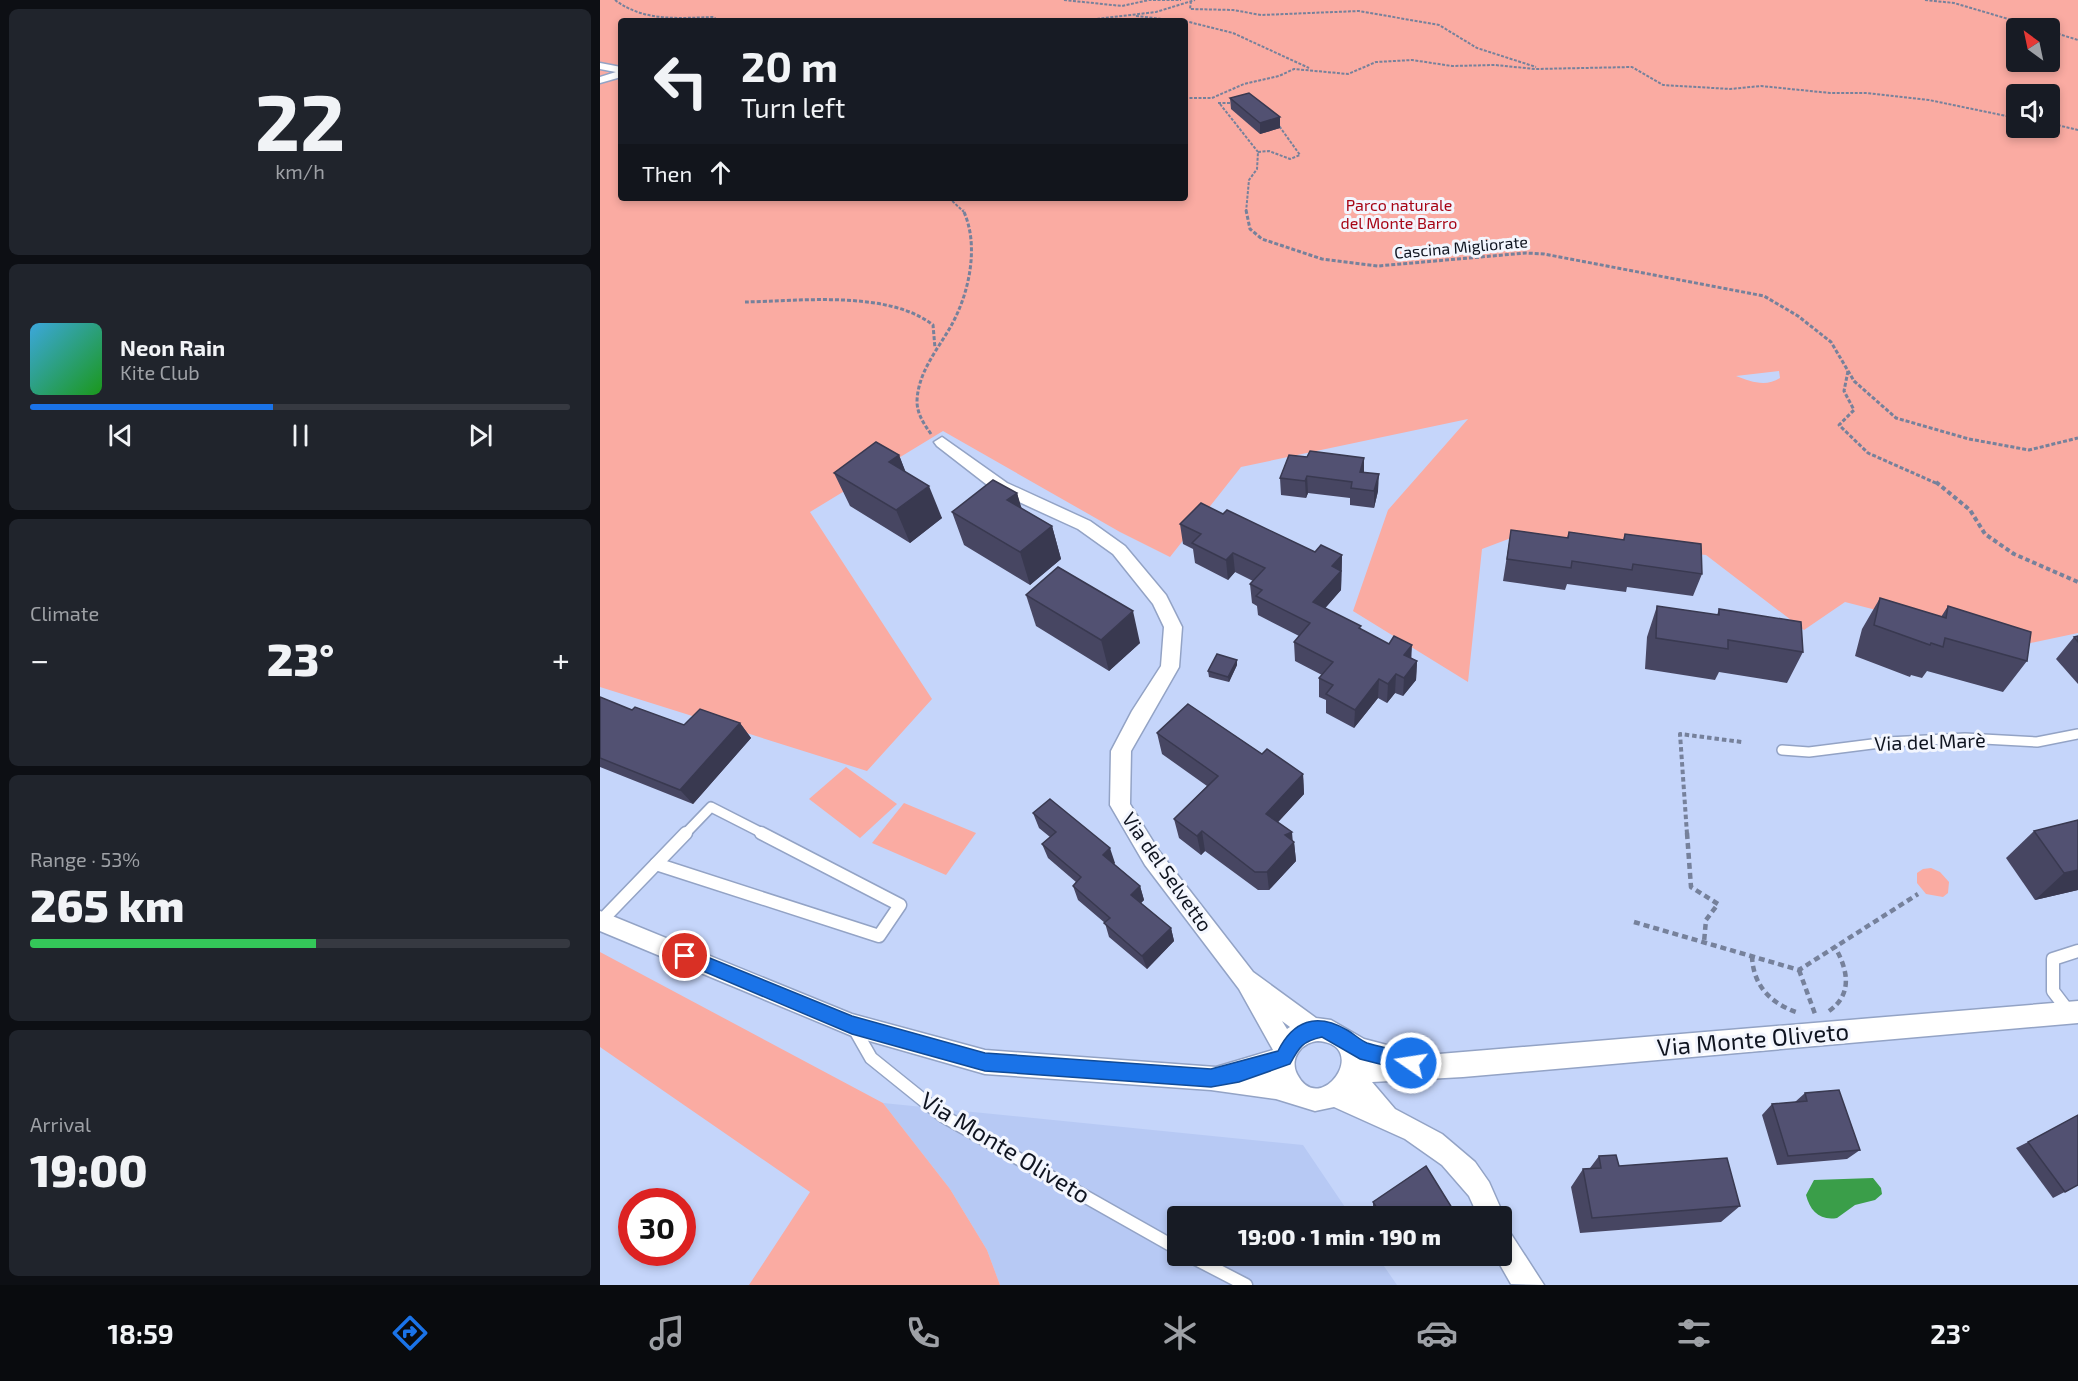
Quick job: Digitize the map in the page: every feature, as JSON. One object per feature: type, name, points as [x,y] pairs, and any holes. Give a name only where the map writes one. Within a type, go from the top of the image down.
[{"type":"street","points":[[600,66],[618,71]]},
{"type":"street","points":[[600,80],[618,73]]},
{"type":"street","name":"Via del Selvetto","points":[[947,448],[978,474],[1084,525],[1119,550],[1160,600],[1173,627],[1170,667],[1139,716],[1121,751],[1120,806],[1152,858],[1245,980],[1312,1029]]},
{"type":"street","points":[[600,921],[852,1025],[985,1062],[1211,1078],[1276,1087],[1316,1099],[1334,1095],[1344,1087],[1351,1073],[1351,1051],[1346,1042]]},
{"type":"street","points":[[1245,980],[1285,1054],[1286,1078],[1299,1094]]},
{"type":"street","name":"Via Monte Oliveto","points":[[1351,1073],[2074,1013]]},
{"type":"street","points":[[1211,1078],[1239,1073],[1285,1054],[1302,1033],[1312,1029],[1331,1031],[1346,1042],[1376,1055],[1428,1067]]},
{"type":"street","points":[[1351,1073],[1389,1118]]},
{"type":"street","points":[[1334,1095],[1389,1118],[1430,1141],[1458,1163],[1477,1185],[1486,1206]]},
{"type":"street","points":[[1512,1261],[1520,1275],[1531,1285]]},
{"type":"lane","name":"Via del Marè","points":[[1782,750],[1809,752],[1888,742],[1965,738],[2037,742],[2078,734]]},
{"type":"lane","points":[[600,921],[711,807],[900,905],[879,936],[656,864]]},
{"type":"lane","points":[[2074,1013],[2053,991],[2053,959],[2078,951]]},
{"type":"lane","name":"Via Monte Oliveto","points":[[852,1025],[871,1059],[943,1116],[1167,1243]]},
{"type":"lane","points":[[1209,1266],[1245,1285]]},
{"type":"path","points":[[615,0],[630,9],[678,18]]},
{"type":"path","points":[[1064,0],[1122,6],[1149,0],[1181,0]]},
{"type":"path","points":[[1103,18],[1167,10],[1195,0]]},
{"type":"path","points":[[1925,0],[1954,3],[2006,18]]},
{"type":"path","points":[[1191,1],[1190,9],[1233,10],[1261,15],[1359,11],[1439,25],[1477,48],[1541,69]]},
{"type":"path","points":[[1127,15],[1154,18]]},
{"type":"path","points":[[700,18],[715,18]]},
{"type":"path","points":[[1188,21],[1210,24],[1262,45],[1312,70]]},
{"type":"path","points":[[2060,34],[2078,40]]},
{"type":"path","points":[[1188,98],[1212,98],[1244,84],[1279,76],[1294,69],[1348,74],[1376,62],[1412,60],[1452,66],[1495,65],[1541,69],[1632,68],[1663,85],[1730,89],[1761,86],[1830,93],[1868,93],[1929,100],[2006,116]]},
{"type":"path","points":[[1212,98],[1258,152],[1269,151],[1290,159],[1300,156],[1285,129],[1277,122]]},
{"type":"path","points":[[1218,103],[1242,102]]},
{"type":"path","points":[[2060,126],[2078,130]]},
{"type":"path","name":"Cascina Migliorate","points":[[1258,152],[1257,169],[1249,180],[1246,213],[1250,230],[1262,239],[1322,259],[1378,266],[1526,253],[1544,254],[1764,296],[1798,316],[1831,342],[1854,381],[1896,418],[1969,439],[2029,450],[2078,438]]},
{"type":"path","points":[[947,448],[925,427],[917,403],[923,372],[958,312],[971,261],[969,222],[963,209],[953,201]]},
{"type":"path","points":[[745,302],[841,302],[909,309],[920,314],[933,325],[935,348]]},
{"type":"path","points":[[1848,371],[1843,383],[1843,394],[1854,410],[1839,425],[1868,453],[1931,479],[1970,510],[1985,534],[1992,539],[2014,554],[2078,582]]},
{"type":"path","points":[[1704,942],[1706,920],[1718,904],[1691,887],[1680,734],[1742,742]]},
{"type":"path","points":[[1634,922],[1799,970],[1918,894]]},
{"type":"path","points":[[1752,956],[1753,974],[1765,993],[1793,1012],[1816,1015],[1833,1009],[1843,998],[1847,975],[1835,947]]},
{"type":"path","points":[[1799,970],[1816,1015]]},
{"type":"shaded area","points":[[883,1103],[1303,1145],[1344,1206],[1167,1206],[1167,1266],[1384,1266],[1397,1285],[1000,1285],[987,1250],[950,1189]]},
{"type":"shaded area","points":[[1873,1178],[1881,1188],[1882,1194],[1875,1200],[1855,1205],[1837,1218],[1826,1218],[1817,1214],[1810,1206],[1806,1195],[1814,1180]]},
{"type":"green space","name":"Parco naturale del Monte Barro","points":[[600,0],[2078,0],[2078,633],[2016,646],[1845,602],[1804,630],[1706,555],[1519,535],[1482,549],[1468,682],[1353,611],[1388,510],[1468,419],[1241,467],[1170,557],[1120,532],[943,431],[810,512],[932,699],[867,771],[600,687]],"holes":[[[1779,371],[1780,378],[1764,383],[1736,376]]]},
{"type":"green space","points":[[846,767],[897,804],[860,838],[809,799]]},
{"type":"green space","points":[[904,803],[976,833],[946,875],[872,843]]},
{"type":"green space","points":[[1931,868],[1940,872],[1949,882],[1948,893],[1943,897],[1926,894],[1917,883],[1917,873]]},
{"type":"green space","points":[[600,952],[883,1103],[950,1189],[987,1250],[1000,1285],[749,1285],[810,1192],[600,1047]]},
{"type":"building","points":[[1249,93],[1280,117],[1260,123],[1230,98]]},
{"type":"building","points":[[876,442],[899,455],[889,462],[929,486],[896,510],[834,473]]},
{"type":"building","points":[[1310,451],[1364,458],[1360,472],[1379,474],[1374,491],[1351,488],[1352,482],[1307,476],[1305,481],[1280,478],[1289,455],[1307,457]]},
{"type":"building","points":[[993,480],[1017,493],[1007,500],[1052,526],[1020,552],[952,512]]},
{"type":"building","points":[[1201,503],[1223,514],[1227,510],[1315,552],[1321,545],[1342,555],[1332,566],[1341,571],[1313,602],[1361,626],[1359,628],[1389,644],[1394,636],[1412,645],[1404,655],[1417,661],[1404,678],[1396,674],[1388,684],[1379,679],[1355,710],[1326,694],[1333,685],[1319,678],[1333,662],[1294,642],[1310,623],[1256,596],[1262,590],[1250,584],[1265,568],[1233,553],[1226,560],[1192,543],[1201,534],[1180,524]]},
{"type":"building","points":[[1511,530],[1568,538],[1569,532],[1624,540],[1625,534],[1701,544],[1702,574],[1633,564],[1632,570],[1572,561],[1571,568],[1507,559]]},
{"type":"building","points":[[1058,567],[1133,611],[1101,640],[1026,595]]},
{"type":"building","points":[[1880,598],[1946,618],[1948,606],[2031,632],[2027,661],[1945,638],[1943,647],[1931,643],[1930,645],[1874,625]]},
{"type":"building","points":[[1657,606],[1719,615],[1719,609],[1801,622],[1803,652],[1728,640],[1728,649],[1656,638]]},
{"type":"building","points":[[1217,654],[1237,660],[1228,677],[1208,671]]},
{"type":"building","points":[[600,697],[632,710],[635,707],[684,725],[700,709],[740,723],[680,790],[600,758]]},
{"type":"building","points":[[1188,704],[1262,754],[1267,749],[1303,774],[1266,814],[1292,832],[1285,835],[1294,842],[1267,872],[1255,872],[1202,831],[1197,836],[1174,819],[1218,776],[1157,733]]},
{"type":"building","points":[[1050,799],[1110,848],[1103,855],[1140,886],[1131,895],[1171,928],[1142,956],[1104,923],[1110,918],[1073,886],[1081,877],[1042,844],[1056,832],[1033,813]]},
{"type":"building","points":[[2078,820],[2078,870],[2064,873],[2034,831]]},
{"type":"building","points":[[1839,1090],[1860,1150],[1788,1156],[1772,1104],[1807,1101],[1805,1093]]},
{"type":"building","points":[[2078,1115],[2078,1185],[2065,1192],[2028,1142]]},
{"type":"building","points":[[1616,1155],[1619,1166],[1727,1158],[1740,1206],[1592,1218],[1583,1169],[1601,1168],[1599,1156]]},
{"type":"building","points":[[1426,1166],[1451,1206],[1376,1206],[1373,1202]]},
{"type":"route","points":[[685,956],[852,1025],[985,1062],[1171,1077],[1211,1078],[1239,1073],[1284,1058],[1293,1040],[1302,1033],[1322,1028],[1339,1035],[1360,1050],[1411,1063]]}]
